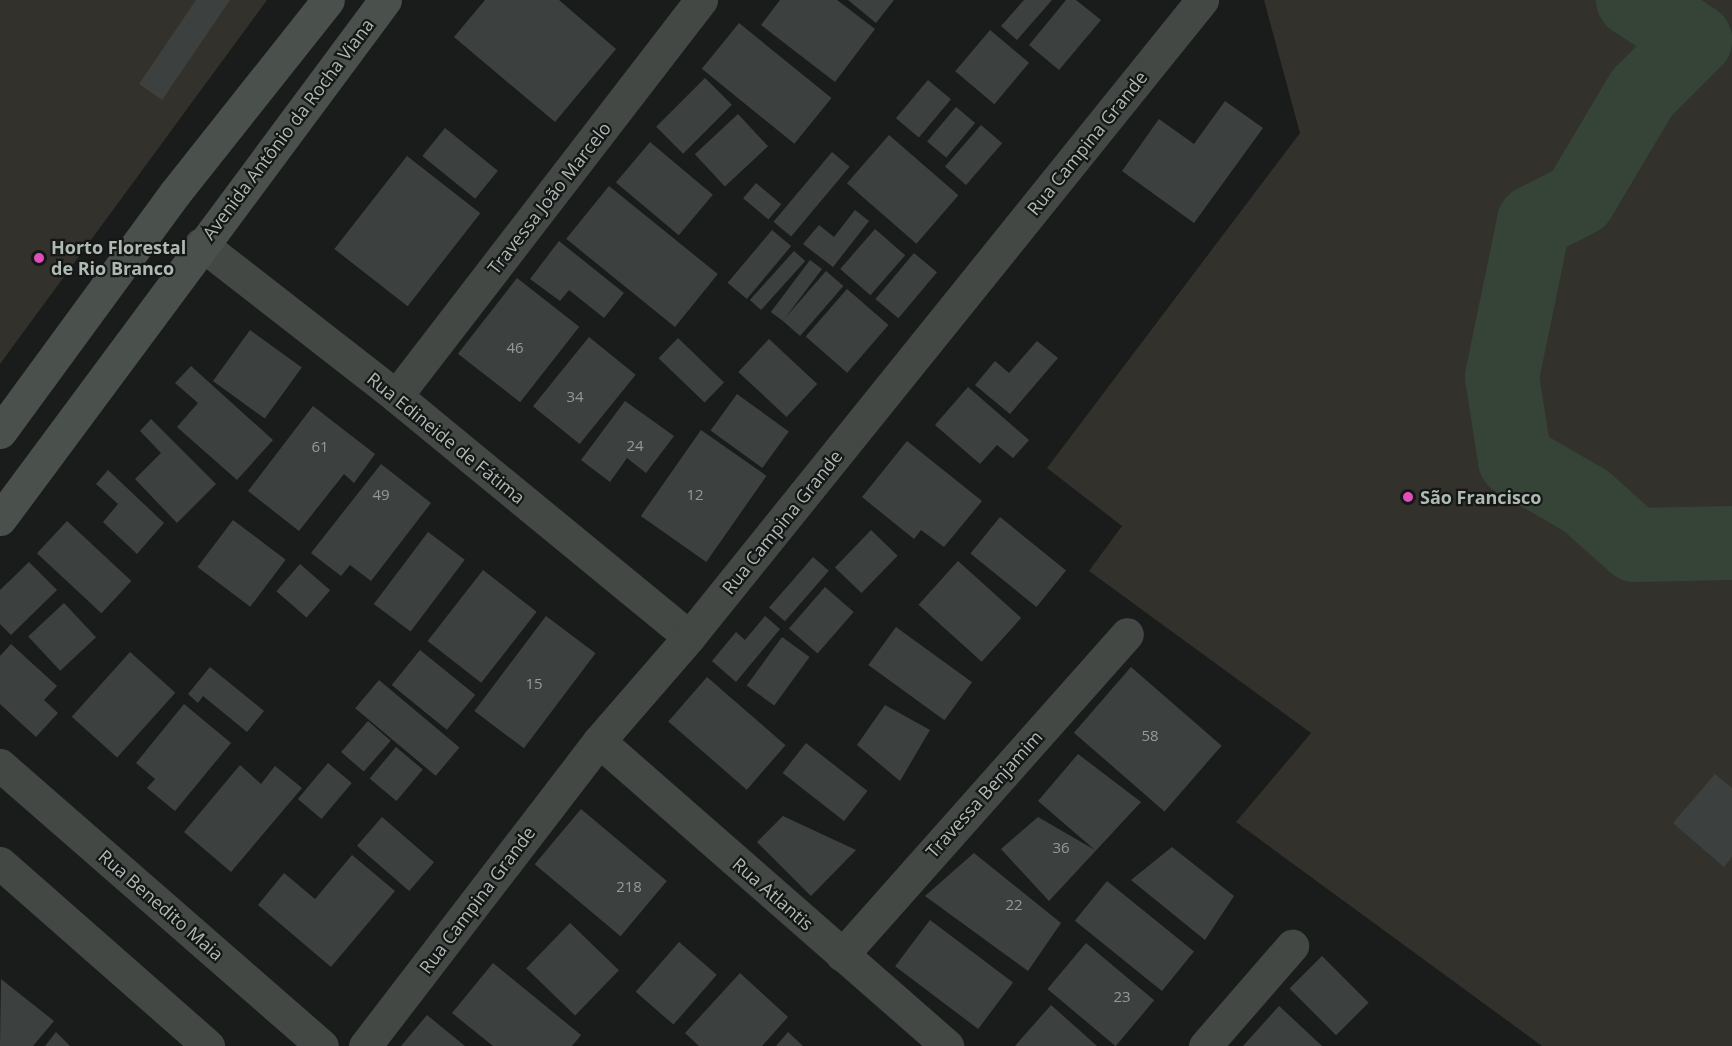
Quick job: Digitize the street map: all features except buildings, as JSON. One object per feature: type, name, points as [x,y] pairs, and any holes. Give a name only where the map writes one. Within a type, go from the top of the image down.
[{"type":"main road","points":[[0,432],[175,193],[328,0]]},
{"type":"main road","name":"Avenida Antônio da Rocha Viana","points":[[0,519],[201,244],[385,0]]},
{"type":"street","name":"Travessa João Marcelo","points":[[396,396],[701,0]]},
{"type":"street","name":"Rua Campina Grande","points":[[365,1046],[598,741],[689,637],[1202,0]]},
{"type":"street","name":"Rua Edineide de Fátima","points":[[201,244],[396,396],[689,637]]},
{"type":"street","name":"Travessa Benjamim","points":[[842,955],[1126,634]]},
{"type":"street","name":"Rua Atlantis","points":[[598,741],[948,1046]]},
{"type":"street","name":"Rua Benedito Maia","points":[[0,765],[322,1046]]},
{"type":"street","points":[[0,863],[208,1046]]},
{"type":"street","points":[[1205,1046],[1292,946]]},
{"type":"shaded area","name":"Horto Florestal de Rio Branco","points":[[0,0],[267,0],[0,364]]},
{"type":"shaded area","name":"São Francisco","points":[[1264,0],[1732,0],[1732,1046],[1542,1046],[1236,822],[1311,733],[1089,571],[1122,526],[1047,468],[1300,133]]},
{"type":"waterway","points":[[1633,0],[1695,40],[1642,93],[1579,199],[1534,222],[1502,377],[1515,460],[1586,501],[1635,545],[1732,543]]},
{"type":"place","name":"Horto Florestal de Rio Branco","points":[[39,258]]},
{"type":"place","name":"São Francisco","points":[[1408,497]]}]
